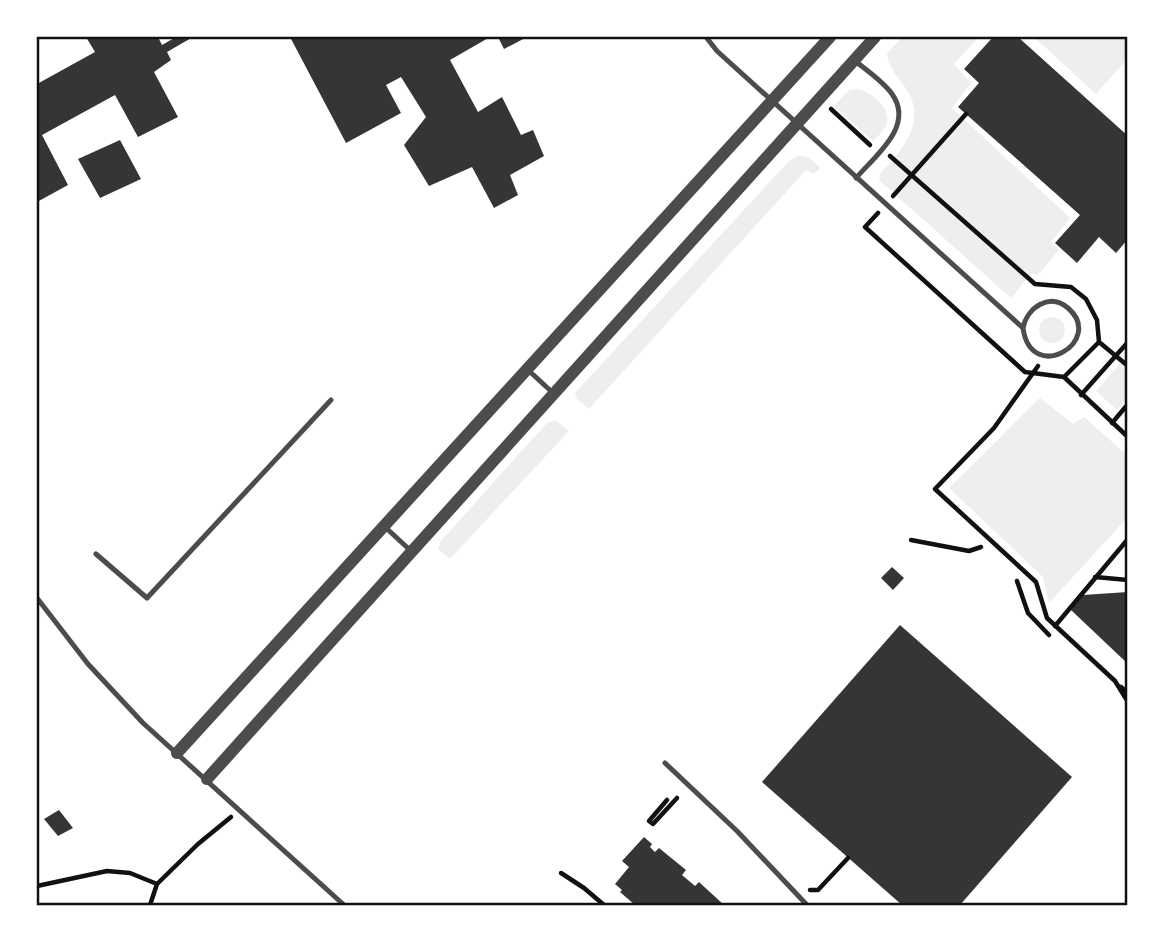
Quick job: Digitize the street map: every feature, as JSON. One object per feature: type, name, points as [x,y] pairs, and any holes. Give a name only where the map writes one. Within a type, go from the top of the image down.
[{"type":"street","points":[[177,752],[830,37]]},
{"type":"street","points":[[207,779],[875,37]]},
{"type":"lane","points":[[706,37],[717,51],[1023,328]]},
{"type":"lane","points":[[854,60],[891,93],[898,107],[899,121],[894,134],[856,178]]},
{"type":"lane","points":[[1054,302],[1070,309],[1077,325],[1074,342],[1061,354],[1044,356],[1028,345],[1023,328],[1024,319],[1036,305],[1054,302]]},
{"type":"lane","points":[[526,368],[553,393]]},
{"type":"lane","points":[[96,554],[147,598],[331,400]]},
{"type":"lane","points":[[383,526],[411,551]]},
{"type":"lane","points":[[37,598],[89,664],[144,723],[344,905]]},
{"type":"lane","points":[[665,762],[737,831],[807,905]]},
{"type":"path","points":[[831,109],[869,145],[881,150],[1035,284],[1071,287],[1086,299],[1097,320],[1099,341],[1128,366]]},
{"type":"path","points":[[1064,377],[1099,341]]},
{"type":"path","points":[[1081,396],[1128,342]]},
{"type":"path","points":[[1044,356],[994,428],[935,489],[1036,582],[1047,618],[1128,693]]},
{"type":"path","points":[[1033,375],[1064,377],[1081,396],[1128,437]]},
{"type":"path","points":[[1112,422],[1128,404]]},
{"type":"path","points":[[1055,626],[1128,539]]},
{"type":"path","points":[[911,540],[969,551],[981,548]]},
{"type":"path","points":[[1094,577],[1128,580]]},
{"type":"path","points":[[1017,581],[1028,613],[1049,635]]},
{"type":"path","points":[[1115,681],[1128,702]]},
{"type":"path","points":[[667,800],[649,821],[653,824],[677,798]]},
{"type":"path","points":[[150,905],[157,884],[198,844],[240,809]]},
{"type":"path","points":[[793,891],[818,890],[848,858]]},
{"type":"path","points":[[37,886],[107,871],[130,873],[157,884]]},
{"type":"path","points":[[561,873],[604,905]]},
{"type":"shaded area","points":[[902,37],[979,37],[954,64],[971,83],[952,108],[1070,218],[1051,242],[1059,250],[1037,276],[1032,273],[1011,298],[879,180],[880,174],[903,147],[913,126],[913,104],[892,69],[887,54]]},
{"type":"shaded area","points":[[1034,37],[1128,37],[1128,58],[1096,94]]},
{"type":"shaded area","points":[[859,89],[874,97],[886,112],[886,126],[873,141],[834,106],[849,90]]},
{"type":"shaded area","points":[[799,155],[810,158],[820,168],[814,174],[806,170],[589,409],[577,399],[575,393],[789,161]]},
{"type":"shaded area","points":[[1052,317],[1061,321],[1065,330],[1061,339],[1052,343],[1043,339],[1039,330],[1043,321]]},
{"type":"shaded area","points":[[1128,355],[1128,397],[1117,410],[1096,391]]},
{"type":"shaded area","points":[[1040,398],[1073,424],[1084,417],[1128,456],[1128,517],[1049,603],[1043,577],[949,488]]},
{"type":"shaded area","points":[[555,420],[569,431],[450,559],[438,549],[441,541],[546,424]]},
{"type":"building","points":[[86,37],[158,37],[162,45],[176,37],[193,37],[167,52],[171,60],[154,72],[178,117],[138,137],[115,95],[42,135],[68,185],[37,202],[37,84],[95,52]]},
{"type":"building","points":[[290,37],[490,37],[450,60],[478,112],[502,97],[521,135],[533,130],[544,156],[510,175],[518,195],[494,208],[472,167],[429,186],[404,145],[426,117],[401,77],[386,85],[401,113],[346,143]]},
{"type":"building","points":[[498,37],[527,37],[504,49]]},
{"type":"building","points":[[993,37],[1018,37],[1128,136],[1128,239],[1116,253],[1099,237],[1077,263],[1055,243],[1080,215],[958,107],[979,83],[964,69]]},
{"type":"building","points":[[120,140],[141,179],[100,198],[78,159]]},
{"type":"building","points":[[892,567],[904,578],[893,590],[881,578]]},
{"type":"building","points":[[1128,592],[1128,664],[1071,610],[1083,595]]},
{"type":"building","points":[[900,625],[1072,777],[960,905],[902,905],[762,782]]},
{"type":"building","points":[[59,810],[73,828],[58,836],[44,819]]},
{"type":"building","points":[[644,837],[652,844],[650,847],[655,852],[659,848],[686,870],[682,875],[695,886],[699,882],[724,905],[635,905],[615,884],[629,867],[622,861]]}]
